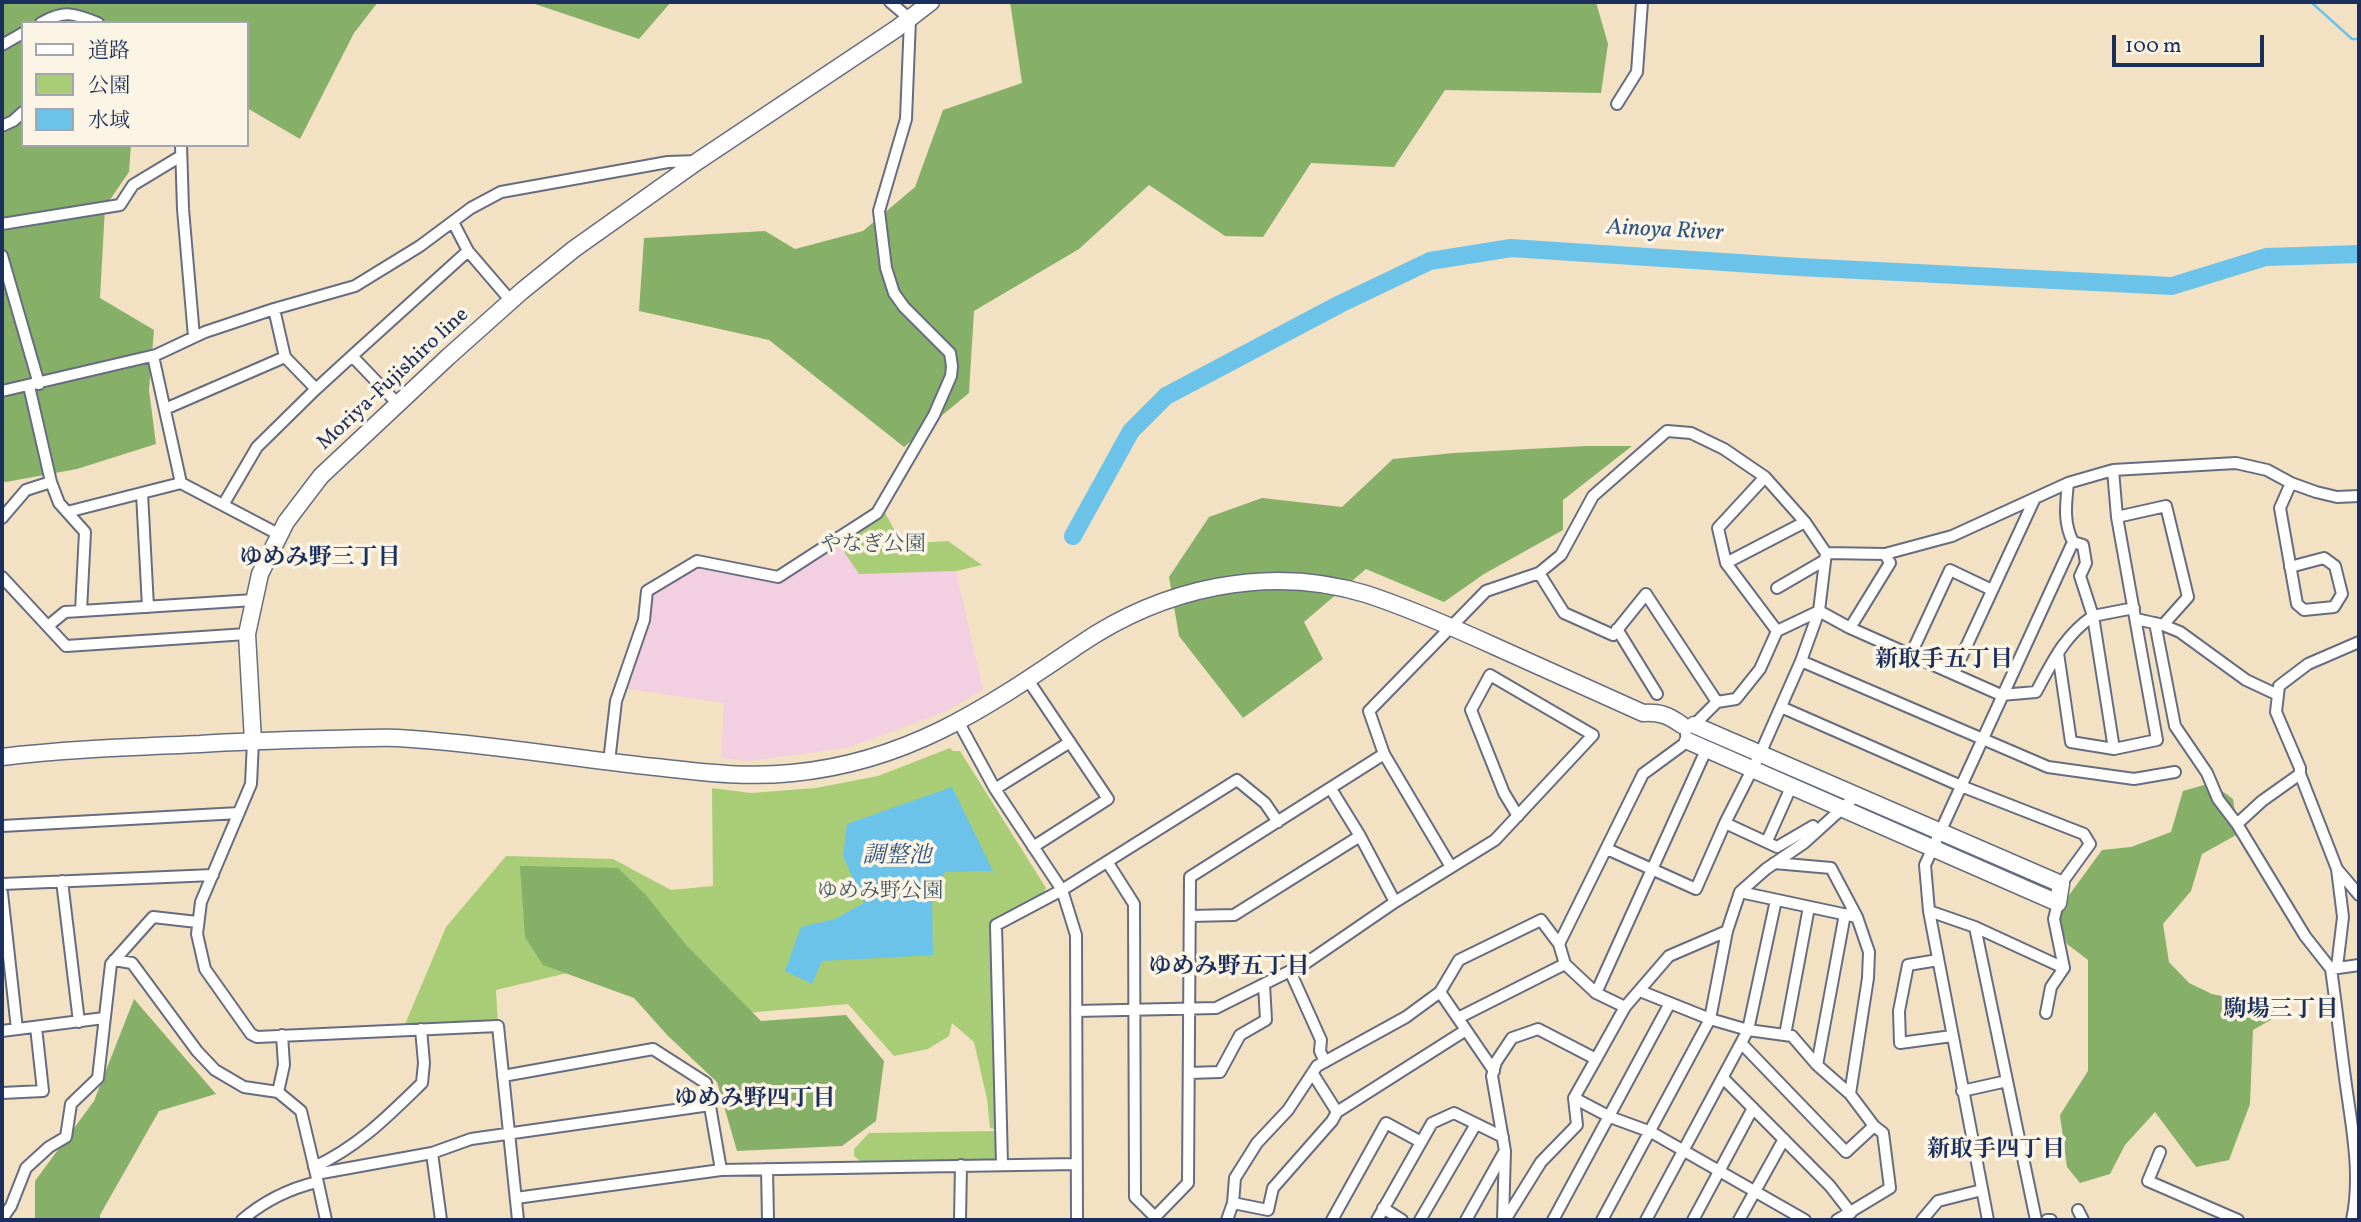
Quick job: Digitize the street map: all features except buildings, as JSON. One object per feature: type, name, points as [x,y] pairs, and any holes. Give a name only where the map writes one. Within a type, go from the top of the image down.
[{"type":"street","points":[[609,762],[616,701],[644,620],[647,591],[697,561],[778,577],[877,513],[934,415],[951,376],[950,353],[904,307],[894,293],[886,268],[879,211],[906,119],[910,19],[890,2]]},
{"type":"street","name":"Moriya-Fujishiro line","points":[[253,741],[247,635],[260,574],[286,522],[321,476],[511,301],[573,249],[932,2]]},
{"type":"street","points":[[1617,104],[1637,72],[1642,2]]},
{"type":"street","points":[[45,21],[63,13],[93,21]]},
{"type":"street","points":[[2,45],[21,34]]},
{"type":"street","points":[[2,125],[21,115]]},
{"type":"street","points":[[2,224],[120,205],[133,185],[181,150]]},
{"type":"street","points":[[181,150],[194,337]]},
{"type":"street","points":[[2,391],[153,356],[194,337],[274,309],[355,286],[471,208],[501,192],[668,162],[698,161]]},
{"type":"street","points":[[453,222],[468,251],[511,301]]},
{"type":"street","points":[[223,505],[257,447],[316,388],[468,251]]},
{"type":"street","points":[[2,256],[34,385],[51,482],[59,503],[85,532],[81,611]]},
{"type":"street","points":[[274,309],[285,358],[316,388]]},
{"type":"street","points":[[153,356],[181,483]]},
{"type":"street","points":[[352,356],[398,404]]},
{"type":"street","points":[[165,409],[285,358]]},
{"type":"street","points":[[1451,867],[1384,754],[1369,711],[1486,591],[1539,573],[1561,555],[1593,496],[1667,431],[1691,433],[1724,449],[1765,477],[1805,522],[1826,556],[1819,611],[1781,707],[1696,889],[1607,849]]},
{"type":"street","points":[[1777,588],[1826,556],[1885,554],[1970,530],[2068,483],[2113,470],[2236,463],[2267,470],[2316,492],[2337,497],[2359,496]]},
{"type":"street","points":[[2058,652],[2071,742],[2114,749],[2157,740],[2117,517],[2113,470]]},
{"type":"street","points":[[1765,477],[1718,528],[1726,564],[1777,631]]},
{"type":"street","points":[[2,518],[26,490],[51,482]]},
{"type":"street","points":[[67,512],[181,483],[280,535]]},
{"type":"street","points":[[2068,483],[2065,517],[2067,530],[2073,542],[2083,545],[2086,563],[2080,576],[2093,616],[2114,749]]},
{"type":"street","points":[[2290,567],[2324,558],[2334,566],[2342,594],[2333,607],[2304,610],[2297,604],[2290,567],[2280,508],[2291,483]]},
{"type":"street","points":[[142,493],[148,607]]},
{"type":"street","points":[[1954,673],[2035,498]]},
{"type":"street","points":[[2117,517],[2166,506],[2188,597],[2159,624]]},
{"type":"street","points":[[1726,564],[1805,522]]},
{"type":"street","points":[[1988,1220],[1929,911],[1926,865],[2001,695],[2073,542]]},
{"type":"street","points":[[1850,628],[1890,564],[1885,554]]},
{"type":"street","points":[[1911,654],[1950,570],[1992,590]]},
{"type":"street","points":[[1539,573],[1564,613],[1613,635],[1646,594],[1717,702]]},
{"type":"street","points":[[2,577],[66,646],[247,635]]},
{"type":"street","points":[[2,757],[253,741],[394,738],[511,748],[609,762],[742,776],[795,773],[853,763],[914,744],[958,723],[1095,634],[1136,611],[1183,594],[1228,584],[1270,580],[1317,584],[1364,594],[1451,627],[1643,713],[1668,714],[1688,725],[2060,884]]},
{"type":"street","points":[[48,626],[65,612],[254,600]]},
{"type":"street","points":[[1819,611],[1850,628],[2001,695],[2036,692],[2058,652],[2076,628],[2093,616],[2135,614],[2180,632],[2246,680],[2278,695]]},
{"type":"street","points":[[1688,725],[1717,702],[1736,699],[1760,669],[1777,631],[1819,611]]},
{"type":"street","points":[[2159,624],[2175,726],[2207,773],[2218,799],[2237,824],[2305,936],[2334,968]]},
{"type":"street","points":[[1617,629],[1657,694]]},
{"type":"street","points":[[2352,1220],[2357,1203],[2357,1144],[2334,968],[2343,917],[2337,869],[2276,712],[2279,686],[2308,664],[2359,642]]},
{"type":"street","points":[[1801,661],[2048,768],[2134,779],[2175,772]]},
{"type":"street","points":[[1076,1011],[1216,1008],[1306,963],[1395,902],[1496,839],[1518,816],[1593,736],[1490,675],[1471,710],[1504,793],[1518,816]]},
{"type":"street","points":[[1028,680],[1108,799],[1033,847]]},
{"type":"street","points":[[1781,707],[1961,786],[2084,834],[2091,844],[2060,884],[2054,919],[2064,968],[2051,987],[2046,1013]]},
{"type":"street","points":[[958,723],[995,789],[1062,890],[1076,935],[1077,1220]]},
{"type":"street","points":[[1688,725],[1688,741]]},
{"type":"street","points":[[253,741],[251,784],[201,902],[197,934],[205,969],[251,1034],[257,1037],[498,1026],[518,1220]]},
{"type":"street","points":[[1688,741],[2057,903]]},
{"type":"street","points":[[1559,944],[1643,774],[1688,741]]},
{"type":"street","points":[[995,789],[1070,742]]},
{"type":"street","points":[[1596,993],[1707,748]]},
{"type":"street","points":[[1108,863],[1134,904],[1135,1197],[1155,1217],[1188,1183],[1190,877],[1384,754]]},
{"type":"street","points":[[2237,824],[2262,801],[2300,774]]},
{"type":"street","points":[[1002,1164],[996,925],[1108,863],[1237,780],[1265,803],[1278,822]]},
{"type":"street","points":[[1767,841],[1792,785]]},
{"type":"street","points":[[1331,789],[1395,902]]},
{"type":"street","points":[[1602,1220],[1710,1019],[1727,931],[1740,892],[1774,863],[1804,843],[1857,795]]},
{"type":"street","points":[[2,826],[239,813]]},
{"type":"street","points":[[1725,823],[1777,848],[1813,826]]},
{"type":"street","points":[[1190,916],[1234,915],[1360,836]]},
{"type":"street","points":[[1774,863],[1831,868],[1857,917],[1869,952],[1868,978],[1850,1094]]},
{"type":"street","points":[[2337,869],[2359,895]]},
{"type":"street","points":[[2,884],[213,875]]},
{"type":"street","points":[[62,881],[79,1021]]},
{"type":"street","points":[[1740,892],[1857,917]]},
{"type":"street","points":[[2,893],[17,1029]]},
{"type":"street","points":[[1646,1220],[1748,1030],[1776,900]]},
{"type":"street","points":[[1786,1035],[1809,907]]},
{"type":"street","points":[[1929,911],[1975,927],[2064,968]]},
{"type":"street","points":[[1817,1065],[1845,914]]},
{"type":"street","points":[[2,1219],[11,1206],[26,1168],[49,1147],[66,1137],[71,1104],[98,1078],[111,964],[153,917],[197,922]]},
{"type":"street","points":[[1227,1220],[1233,1203],[1235,1178],[1257,1143],[1288,1110],[1317,1066],[1406,1017],[1440,992],[1459,960],[1541,920],[1559,944],[1565,964],[1596,993],[1625,1007]]},
{"type":"street","points":[[1975,927],[2036,1220]]},
{"type":"street","points":[[1504,1220],[1541,1162],[1577,1125],[1574,1098],[1625,1007],[1669,956],[1727,931]]},
{"type":"street","points":[[114,960],[132,963],[197,1051],[215,1070],[244,1087],[278,1093],[301,1111],[326,1220]]},
{"type":"street","points":[[1938,960],[1908,965],[1899,1011],[1900,1043],[1952,1036]]},
{"type":"street","points":[[1458,1018],[1565,964]]},
{"type":"street","points":[[2334,968],[2359,965]]},
{"type":"street","points":[[1290,971],[1321,1041],[1320,1051],[1325,1062]]},
{"type":"street","points":[[1189,1073],[1220,1072],[1240,1035],[1266,1020],[1264,984]]},
{"type":"street","points":[[1640,991],[1710,1019],[1748,1030],[1792,1036],[1817,1065],[1850,1094],[1874,1126],[1883,1133],[1890,1188],[1837,1220]]},
{"type":"street","points":[[1440,992],[1494,1071]]},
{"type":"street","points":[[1553,1220],[1670,1003]]},
{"type":"street","points":[[2,1031],[104,1018]]},
{"type":"street","points":[[2,1093],[43,1091],[36,1027]]},
{"type":"street","points":[[242,1220],[256,1208],[316,1174],[369,1132],[422,1083],[424,1063],[421,1029]]},
{"type":"street","points":[[1504,1220],[1505,1152],[1492,1076],[1496,1062],[1513,1038],[1538,1029],[1596,1059]]},
{"type":"street","points":[[1233,1203],[1268,1210],[1273,1188],[1337,1112],[1466,1030]]},
{"type":"street","points":[[278,1093],[284,1065],[282,1035]]},
{"type":"street","points":[[1742,1044],[1846,1152],[1874,1126]]},
{"type":"street","points":[[503,1076],[653,1049],[706,1083],[721,1170]]},
{"type":"street","points":[[1313,1074],[1337,1112]]},
{"type":"street","points":[[1723,1078],[1830,1186],[1851,1213]]},
{"type":"street","points":[[1962,1091],[2007,1081]]},
{"type":"street","points":[[1574,1098],[1610,1117],[1651,1132],[1755,1191],[1789,1216],[1805,1220]]},
{"type":"street","points":[[316,1174],[432,1153],[471,1139],[710,1105]]},
{"type":"street","points":[[1693,1220],[1753,1108]]},
{"type":"street","points":[[1377,1220],[1432,1124],[1454,1113],[1503,1137]]},
{"type":"street","points":[[1332,1220],[1386,1123],[1421,1142]]},
{"type":"street","points":[[1420,1220],[1476,1124]]},
{"type":"street","points":[[1739,1220],[1784,1139]]},
{"type":"street","points":[[1466,1220],[1505,1152]]},
{"type":"street","points":[[2160,1152],[2148,1181],[2238,1220]]},
{"type":"street","points":[[432,1153],[441,1220]]},
{"type":"street","points":[[516,1198],[721,1170],[1076,1164]]},
{"type":"street","points":[[960,1220],[961,1165]]},
{"type":"street","points":[[767,1169],[768,1220]]},
{"type":"street","points":[[1922,1220],[1938,1201],[1982,1189]]},
{"type":"street","points":[[1383,1209],[1402,1220]]},
{"type":"shaded area","points":[[836,540],[859,573],[956,571],[983,690],[942,713],[847,748],[748,761],[721,758],[724,703],[621,688],[649,593],[696,565],[778,577]]},
{"type":"green space","points":[[2,2],[378,2],[354,33],[300,139],[248,109],[248,21],[21,21],[21,147],[131,147],[129,172],[105,207],[100,298],[154,330],[149,390],[156,444],[77,469],[2,481]]},
{"type":"green space","points":[[529,2],[671,2],[639,39]]},
{"type":"green space","points":[[1010,2],[1596,2],[1608,44],[1601,93],[1445,90],[1394,167],[1311,163],[1263,237],[1225,236],[1149,185],[1079,249],[974,311],[969,393],[904,447],[769,340],[639,311],[644,238],[765,231],[795,249],[863,231],[915,187],[943,110],[1022,83]]},
{"type":"green space","points":[[1586,446],[1632,446],[1563,500],[1563,530],[1484,574],[1444,602],[1366,569],[1304,622],[1323,659],[1243,718],[1179,636],[1169,577],[1209,517],[1262,498],[1342,507],[1393,459]]},
{"type":"green space","name":"やなぎ公園","points":[[882,507],[902,544],[948,541],[982,565],[956,571],[859,574],[836,540]]},
{"type":"green space","name":"ゆめみ野公園","points":[[950,748],[960,751],[1046,888],[1044,893],[993,924],[995,1129],[990,1128],[987,1099],[974,1042],[952,1023],[949,1036],[928,1049],[894,1056],[848,1004],[746,1013],[584,969],[496,990],[498,1026],[403,1029],[446,927],[506,856],[613,859],[671,890],[713,886],[712,788],[751,793],[816,788],[878,776]]},
{"type":"green space","points":[[2211,783],[2233,799],[2238,834],[2202,854],[2191,891],[2163,924],[2169,962],[2189,983],[2212,994],[2235,999],[2275,1001],[2274,1018],[2253,1030],[2250,1104],[2229,1160],[2196,1167],[2155,1112],[2125,1145],[2110,1174],[2080,1183],[2067,1167],[2060,1115],[2088,1071],[2088,960],[2067,944],[2056,913],[2102,850],[2131,847],[2171,832],[2183,791]]},
{"type":"green space","points":[[520,866],[618,868],[645,894],[687,946],[761,1021],[846,1015],[884,1061],[876,1121],[842,1146],[737,1151],[717,1082],[668,1036],[634,998],[543,965],[525,937]]},
{"type":"green space","points":[[134,999],[216,1094],[159,1111],[100,1215],[100,1220],[35,1220],[35,1181],[94,1101]]},
{"type":"green space","points":[[998,1131],[998,1157],[994,1160],[860,1161],[854,1156],[854,1149],[869,1133]]},
{"type":"water","name":"調整池","points":[[952,787],[993,871],[945,872],[932,894],[933,955],[822,961],[812,984],[785,971],[801,927],[835,919],[864,903],[843,856],[847,824]]},
{"type":"waterway","points":[[2311,2],[2352,39],[2359,39]]},
{"type":"waterway","name":"Ainoya River","points":[[1073,536],[1131,431],[1166,396],[1340,304],[1430,261],[1511,248],[1799,267],[2172,286],[2266,257],[2359,254]]},
{"type":"district","name":"ゆめみ野三丁目","points":[[320,560]]},
{"type":"district","name":"新取手五丁目","points":[[1944,662]]},
{"type":"district","name":"ゆめみ野五丁目","points":[[1229,969]]},
{"type":"district","name":"駒場三丁目","points":[[2281,1012]]},
{"type":"district","name":"ゆめみ野四丁目","points":[[755,1101]]},
{"type":"district","name":"新取手四丁目","points":[[1996,1152]]}]
